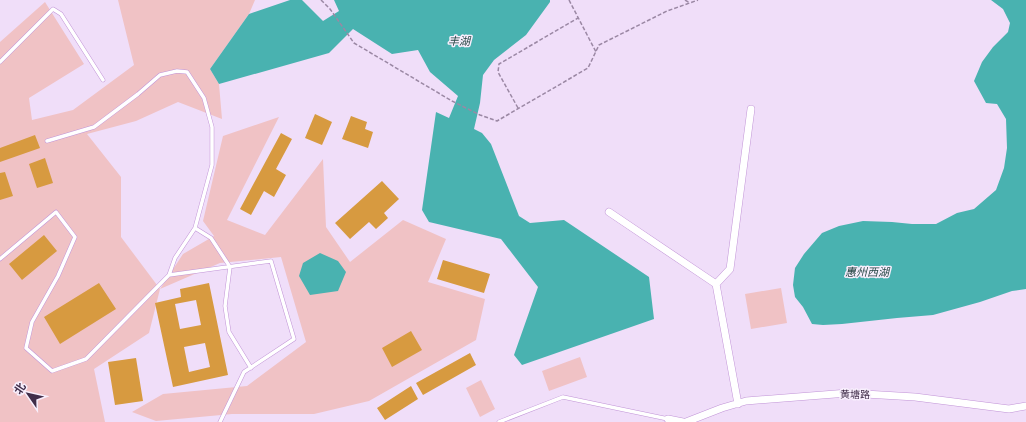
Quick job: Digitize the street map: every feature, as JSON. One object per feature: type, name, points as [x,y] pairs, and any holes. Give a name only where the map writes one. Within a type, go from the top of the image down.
[{"type":"street","points":[[716,284],[730,270],[751,109]]},
{"type":"street","points":[[610,212],[716,284],[738,404]]},
{"type":"street","name":"黄塘路","points":[[668,419],[685,422],[746,401],[848,393],[915,397],[1009,409],[1026,406]]},
{"type":"lane","points":[[0,62],[53,9],[61,14],[103,80]]},
{"type":"lane","points":[[0,258],[56,212],[75,237],[58,276],[32,322],[26,348],[52,371],[86,359],[169,275],[175,258],[195,228],[212,165],[212,127],[204,98],[187,72],[177,71],[160,74],[138,94],[94,127],[47,141]]},
{"type":"lane","points":[[195,228],[211,238],[230,267],[225,306],[229,332],[251,368]]},
{"type":"lane","points":[[169,275],[271,261],[294,339],[244,372],[220,422]]},
{"type":"lane","points":[[499,422],[563,397],[668,419]]},
{"type":"path","points":[[321,0],[330,9],[354,43],[452,100],[480,115],[497,121],[588,68],[599,45],[667,11],[698,0]]},
{"type":"path","points":[[569,0],[596,52]]},
{"type":"path","points":[[685,0],[690,3]]},
{"type":"path","points":[[518,108],[498,72],[499,64],[578,18]]},
{"type":"shaded area","points":[[118,0],[255,0],[249,14],[210,69],[219,84],[222,119],[178,102],[136,121],[87,134],[121,177],[121,237],[160,289],[149,333],[94,369],[105,422],[0,422],[0,42],[45,2],[84,64],[29,98],[32,120],[73,110],[134,65]]},
{"type":"shaded area","points":[[279,117],[227,220],[265,235],[323,159],[326,227],[350,262],[403,220],[446,239],[428,282],[485,299],[476,340],[369,401],[314,414],[232,414],[156,421],[132,412],[163,394],[247,386],[306,342],[281,257],[220,263],[160,289],[183,254],[214,236],[203,221],[223,136]]},
{"type":"shaded area","points":[[781,288],[787,323],[751,329],[745,294]]},
{"type":"shaded area","points":[[580,357],[587,377],[549,391],[542,371]]},
{"type":"shaded area","points":[[481,380],[495,409],[480,417],[466,388]]},
{"type":"water","name":"丰湖","points":[[290,0],[302,0],[323,21],[339,11],[334,0],[550,0],[526,35],[494,60],[483,75],[480,103],[474,129],[482,133],[491,144],[519,216],[530,223],[564,220],[649,277],[654,319],[522,365],[514,355],[538,287],[501,239],[429,222],[422,210],[436,112],[449,118],[458,96],[430,72],[418,50],[392,54],[353,29],[329,53],[219,84],[210,69],[249,14]]},
{"type":"water","name":"惠州西湖","points":[[991,0],[1026,0],[1026,289],[1012,291],[980,302],[933,315],[842,324],[812,324],[803,307],[795,297],[793,285],[795,268],[804,254],[822,233],[839,226],[863,221],[936,224],[957,213],[974,209],[996,190],[1004,168],[1007,148],[1006,119],[997,104],[986,103],[974,81],[982,62],[993,47],[1008,32],[1010,23],[1003,9]]},
{"type":"water","points":[[320,253],[338,261],[346,272],[338,291],[310,295],[299,276],[303,263]]},
{"type":"building","points":[[315,114],[332,122],[322,145],[305,138]]},
{"type":"building","points":[[351,116],[367,122],[365,129],[373,132],[368,148],[342,139]]},
{"type":"building","points":[[281,133],[292,139],[276,169],[286,175],[274,197],[264,191],[251,215],[240,209]]},
{"type":"building","points":[[35,135],[40,148],[0,162],[0,148]]},
{"type":"building","points":[[45,158],[53,183],[37,188],[29,164]]},
{"type":"building","points":[[5,172],[13,196],[0,200],[0,173]]},
{"type":"building","points":[[382,181],[399,199],[384,213],[388,218],[376,229],[369,222],[350,239],[335,223]]},
{"type":"building","points":[[44,235],[57,251],[22,280],[9,264]]},
{"type":"building","points":[[443,260],[490,274],[484,293],[437,279]]},
{"type":"building","points":[[99,283],[116,309],[60,344],[44,317]]},
{"type":"building","points":[[209,283],[228,375],[173,387],[155,303],[181,297],[180,289]],"holes":[[[196,300],[201,325],[180,329],[175,304]],[[205,343],[210,367],[189,372],[184,347]]]},
{"type":"building","points":[[411,331],[422,350],[392,367],[382,348]]},
{"type":"building","points":[[470,353],[476,365],[423,395],[416,383]]},
{"type":"building","points":[[136,358],[143,401],[115,405],[108,362]]},
{"type":"building","points":[[411,386],[418,399],[385,420],[377,408]]}]
